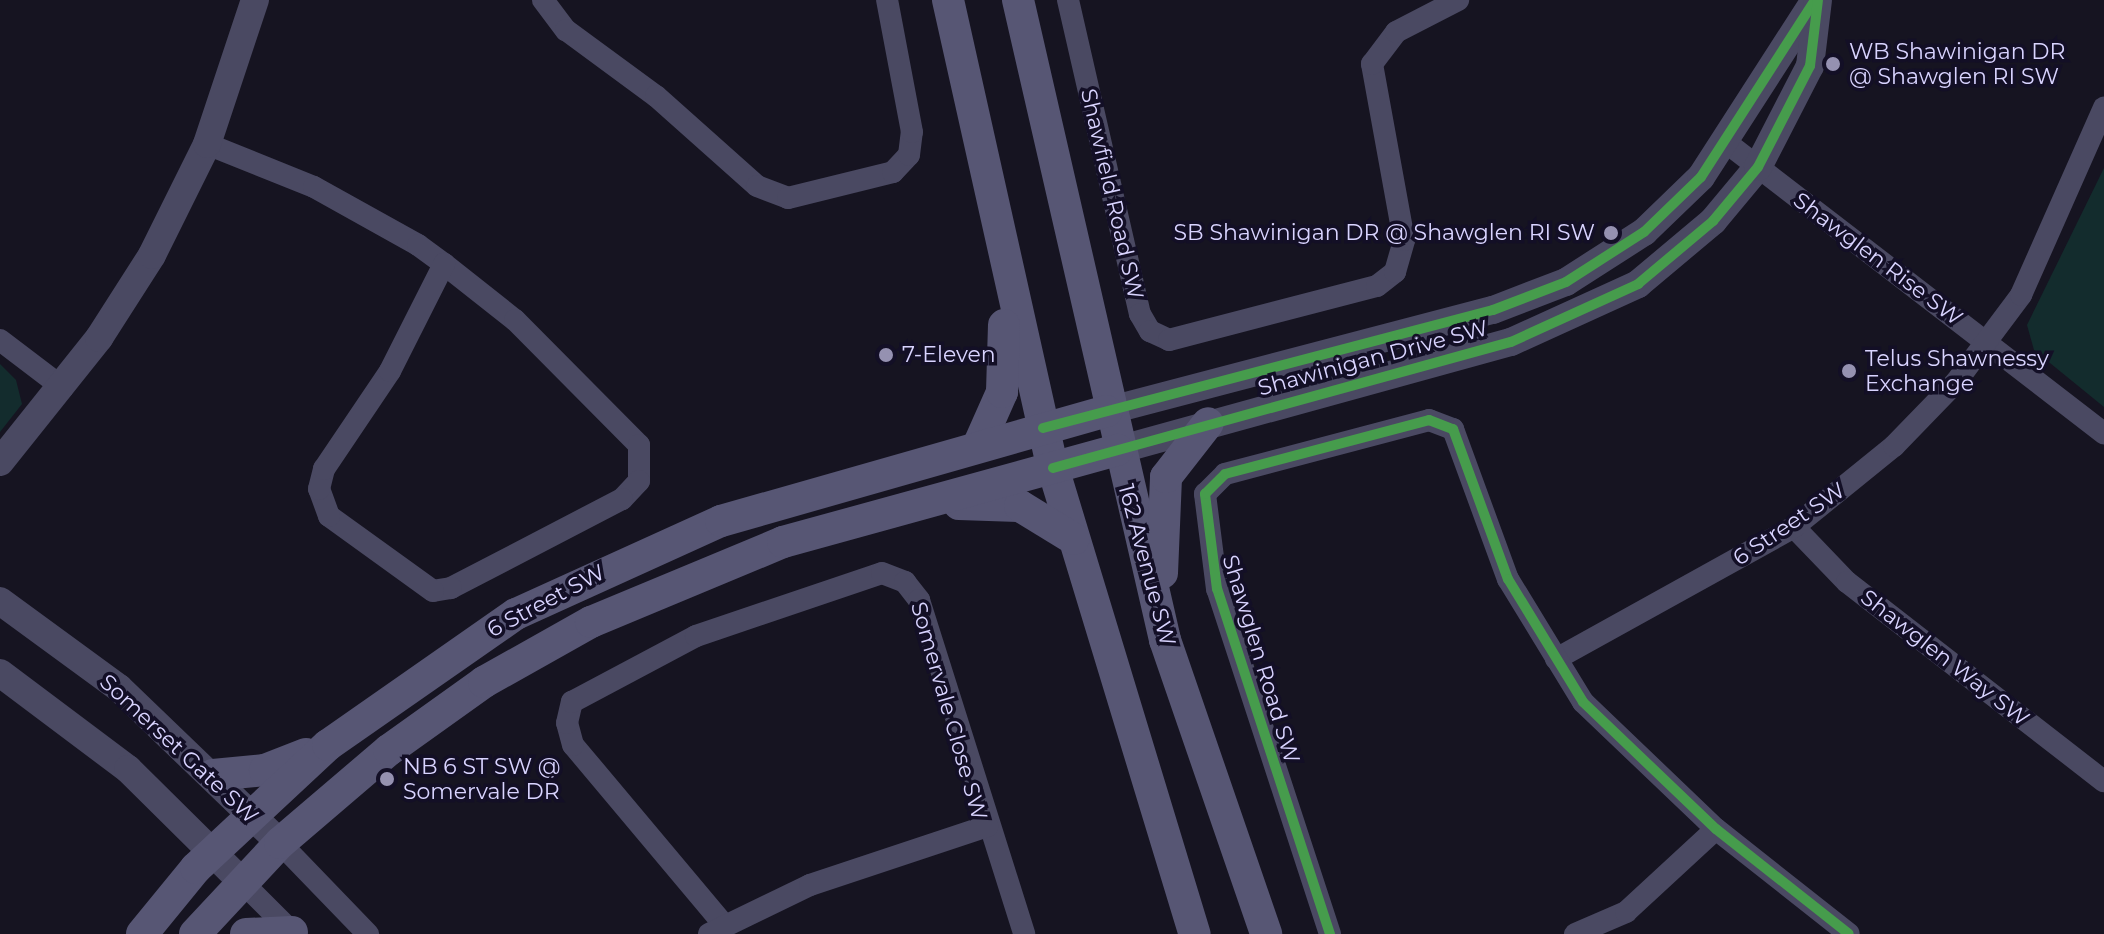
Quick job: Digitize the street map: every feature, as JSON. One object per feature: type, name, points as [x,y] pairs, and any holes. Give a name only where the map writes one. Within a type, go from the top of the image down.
[{"type":"main road","points":[[948,0],[999,252],[1053,468],[1195,934]]},
{"type":"main road","name":"162 Avenue SW","points":[[1018,0],[1107,411],[1165,640],[1266,934]]},
{"type":"main road","points":[[979,444],[1002,392],[999,252]]},
{"type":"main road","name":"Shawinigan Drive SW","points":[[1043,428],[1107,411]]},
{"type":"main road","points":[[1165,640],[1166,477],[1208,423]]},
{"type":"main road","name":"6 Street SW","points":[[142,934],[251,814],[328,745],[426,670],[606,568],[721,521],[1043,428]]},
{"type":"main road","name":"Shawinigan Drive SW","points":[[1053,468],[1118,450]]},
{"type":"main road","name":"6 Street SW","points":[[195,934],[280,843],[438,713],[591,622],[783,542],[1053,468]]},
{"type":"main road","points":[[928,503],[1020,506],[1074,539]]},
{"type":"main road","points":[[213,775],[265,770],[328,745]]},
{"type":"main road","points":[[246,934],[293,933]]},
{"type":"street","points":[[0,462],[63,388],[134,286],[207,144],[255,0]]},
{"type":"street","points":[[543,0],[566,30],[656,96],[757,186],[788,198],[893,172],[909,155],[912,132],[887,0]]},
{"type":"street","name":"Shawfield Road SW","points":[[1068,0],[1140,314],[1150,331],[1169,340],[1377,286],[1395,272],[1404,240],[1372,64],[1396,32],[1458,0]]},
{"type":"street","name":"Shawinigan Drive SW","points":[[1107,411],[1546,291],[1644,232],[1727,143],[1816,0]]},
{"type":"street","name":"Shawinigan Drive SW","points":[[1118,450],[1511,342],[1587,311],[1682,249],[1758,167],[1810,66],[1816,0]]},
{"type":"street","name":"6 Street SW","points":[[1556,659],[1794,527],[1894,446],[1986,342],[2048,243],[2104,108]]},
{"type":"street","name":"Shawglen Rise SW","points":[[1727,143],[2104,433]]},
{"type":"street","points":[[207,144],[314,187],[444,264],[585,385],[634,437],[643,467],[622,499],[451,588],[433,591],[329,516],[319,489],[324,469],[390,371],[444,264]]},
{"type":"street","points":[[0,340],[63,388]]},
{"type":"street","name":"Shawglen Road SW","points":[[1330,934],[1217,589],[1207,549],[1211,485],[1225,474],[1415,424],[1448,424],[1508,579],[1556,659],[1616,739],[1716,829],[1849,934]]},
{"type":"street","name":"Shawglen Way SW","points":[[1794,527],[1847,582],[2104,781]]},
{"type":"street","name":"Somervale Close SW","points":[[874,574],[912,589],[987,826],[810,885],[717,930],[573,745],[567,716],[583,691],[781,602],[874,574]]},
{"type":"street","name":"Somerset Gate SW","points":[[0,601],[119,688],[213,775],[280,843]]},
{"type":"street","points":[[0,673],[119,762],[293,933]]},
{"type":"street","points":[[987,826],[1024,934]]},
{"type":"street","points":[[1575,934],[1626,912],[1716,829]]},
{"type":"street","points":[[280,843],[368,934]]},
{"type":"green space","points":[[2104,168],[2104,407],[2034,350],[2027,325]]},
{"type":"green space","points":[[0,364],[16,380],[22,404],[0,432]]},
{"type":"cycle path","points":[[1043,428],[1493,310],[1566,282],[1644,232],[1701,177],[1815,0]]},
{"type":"cycle path","points":[[1053,468],[1511,342],[1638,284],[1713,221],[1758,167],[1810,66],[1818,0]]},
{"type":"cycle path","points":[[1330,934],[1217,589],[1205,494],[1225,474],[1429,420],[1453,429],[1508,579],[1583,702],[1716,829],[1849,934]]},
{"type":"place","name":"WB Shawinigan DR @ Shawglen RI SW","points":[[1833,64]]},
{"type":"place","name":"SB Shawinigan DR @ Shawglen RI SW","points":[[1611,233]]},
{"type":"place","name":"7-Eleven","points":[[886,355]]},
{"type":"place","name":"Telus Shawnessy Exchange","points":[[1849,371]]},
{"type":"place","name":"NB 6 ST SW @ Somervale DR","points":[[387,779]]}]
